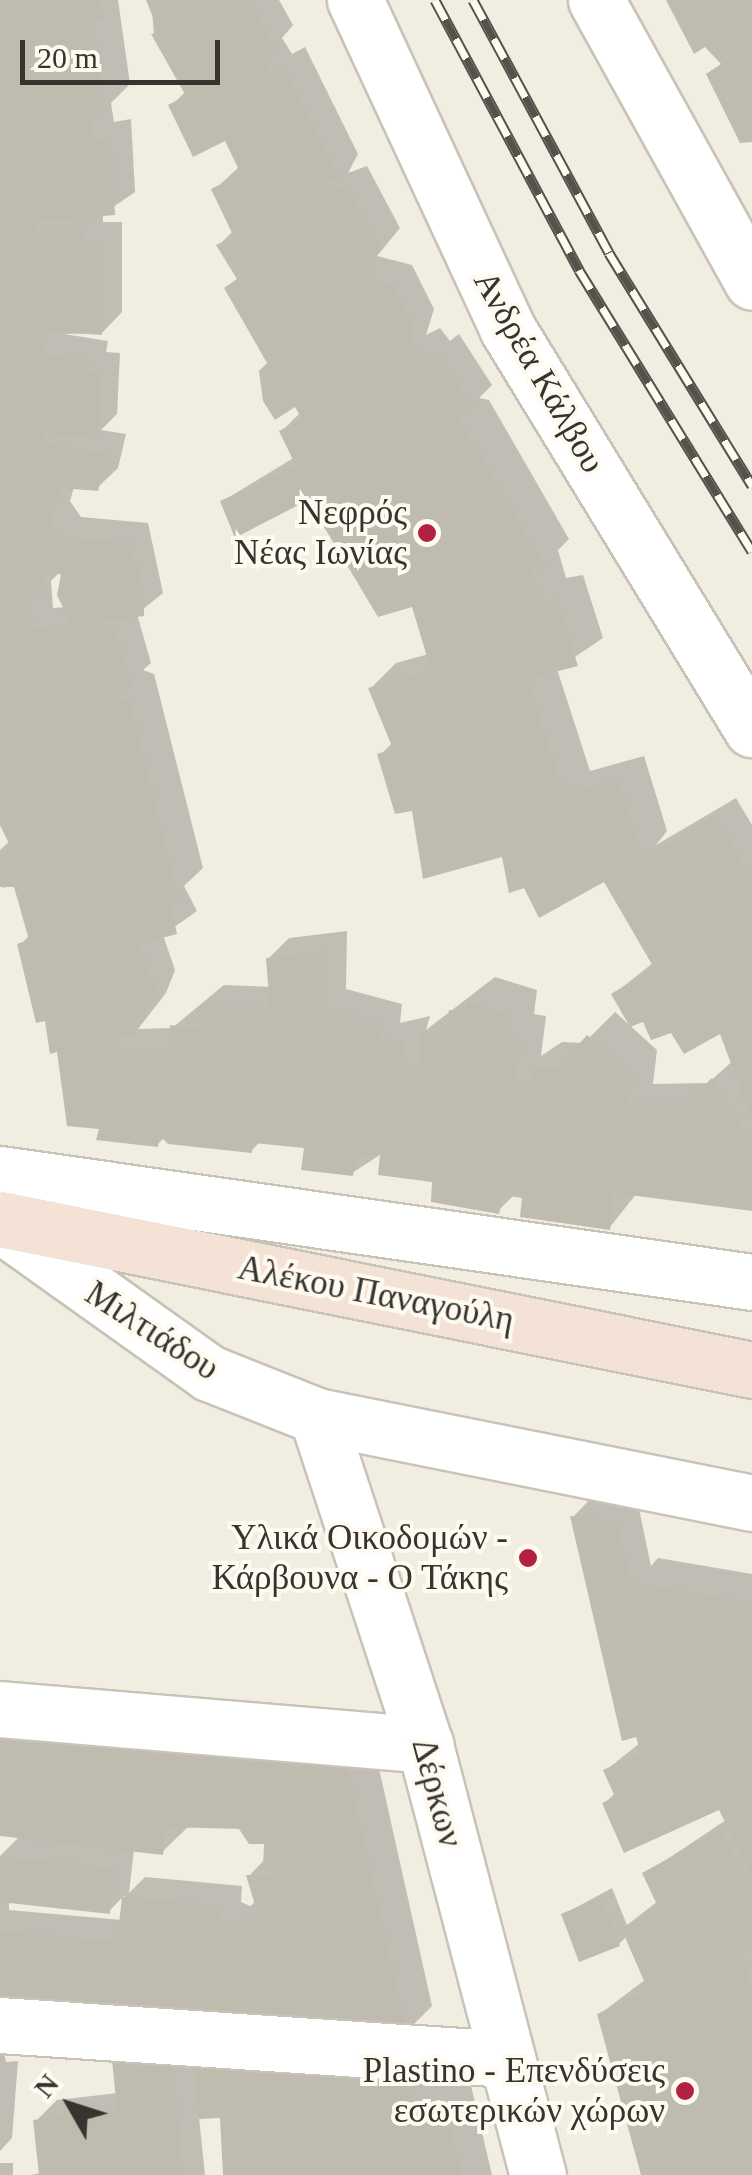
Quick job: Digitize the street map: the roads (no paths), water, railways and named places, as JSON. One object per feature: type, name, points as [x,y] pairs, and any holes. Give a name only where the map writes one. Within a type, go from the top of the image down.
[{"type":"street","name":"Ανδρέα Κάλβου","points":[[355,0],[507,328],[752,729]]},
{"type":"street","points":[[596,0],[752,282]]},
{"type":"street","points":[[0,1174],[752,1282]]},
{"type":"street","name":"Αλέκου Παναγούλη","points":[[0,1222],[752,1370]]},
{"type":"street","name":"Μιλτιάδου","points":[[0,1222],[209,1374],[317,1416],[752,1503]]},
{"type":"street","name":"Δέρκων","points":[[317,1416],[425,1745],[538,2175]]},
{"type":"street","points":[[0,1709],[425,1745]]},
{"type":"street","points":[[0,2025],[508,2059]]},
{"type":"railway","points":[[435,0],[579,270],[752,551]]},
{"type":"railway","points":[[473,0],[609,253],[752,485]]},
{"type":"place","name":"Νεφρός Νέας Ιωνίας","points":[[427,533]]},
{"type":"place","name":"Υλικά Οικοδομών - Κάρβουνα - Ο Τάκης","points":[[528,1558]]},
{"type":"place","name":"Plastino - Επενδύσεις εσωτερικών χώρων","points":[[685,2091]]}]
